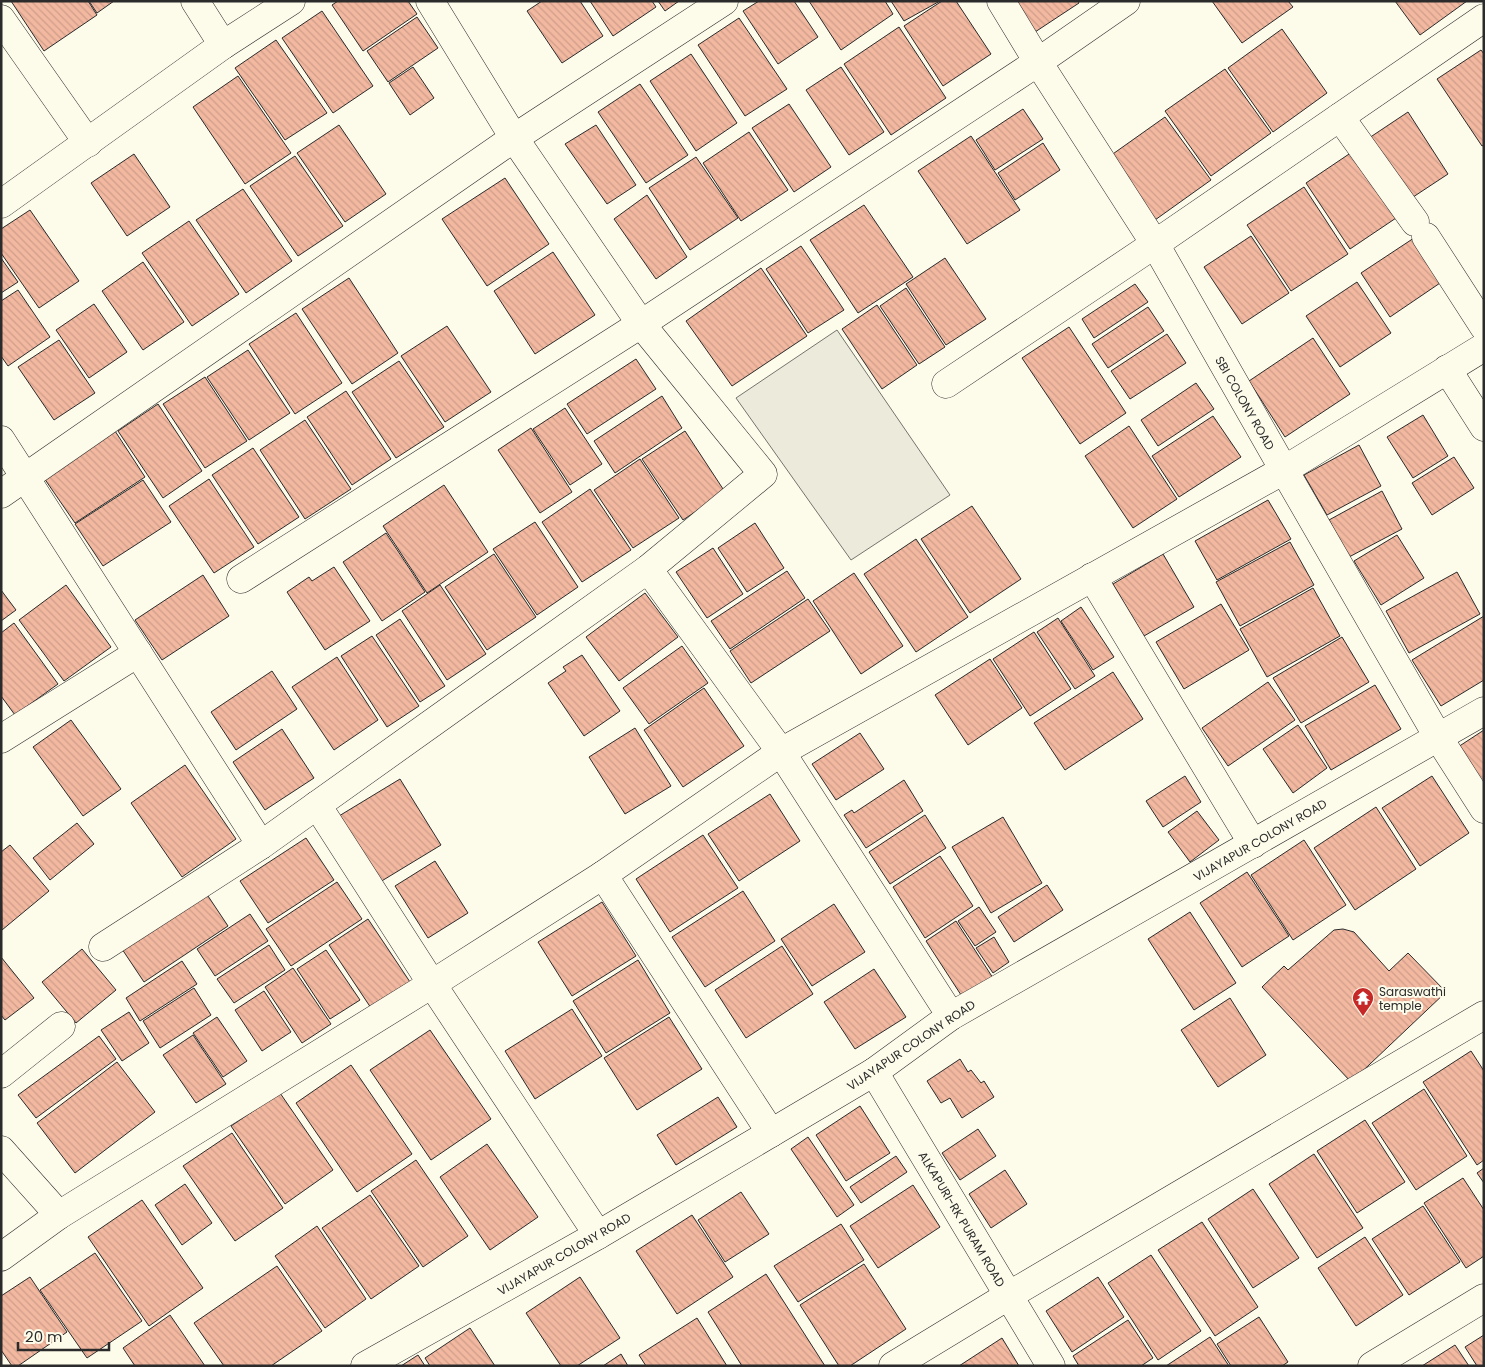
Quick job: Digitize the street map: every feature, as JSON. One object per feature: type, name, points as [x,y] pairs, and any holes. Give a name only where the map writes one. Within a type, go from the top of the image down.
[{"type":"street","points":[[195,1],[223,45]]},
{"type":"street","points":[[1,204],[223,45],[291,1]]},
{"type":"street","points":[[103,947],[261,844],[648,569],[763,474],[641,324],[514,138],[430,1]]},
{"type":"street","points":[[1,494],[514,138],[724,1]]},
{"type":"street","name":"SBI COLONY ROAD","points":[[1001,1],[1155,244],[1438,737],[1484,808]]},
{"type":"street","points":[[241,579],[641,324],[1038,62],[1126,1]]},
{"type":"street","points":[[946,384],[1155,244],[1484,18]]},
{"type":"street","points":[[1,19],[88,143]]},
{"type":"street","points":[[1340,117],[1421,230],[1484,327]]},
{"type":"street","points":[[1,1257],[59,1216],[432,984],[603,875],[781,752],[1284,470],[1484,347]]},
{"type":"street","points":[[1447,369],[1484,427]]},
{"type":"street","points":[[1,440],[261,844]]},
{"type":"street","points":[[648,569],[781,752],[951,1016]]},
{"type":"street","points":[[1092,577],[1253,844]]},
{"type":"street","points":[[1,739],[138,653]]},
{"type":"street","name":"VIJAYAPUR COLONY ROAD","points":[[365,1366],[598,1235],[874,1072],[951,1016],[1484,711]]},
{"type":"street","points":[[317,805],[432,984],[598,1235]]},
{"type":"street","points":[[603,875],[771,1133]]},
{"type":"street","points":[[893,1366],[1484,1015]]},
{"type":"street","points":[[1,1074],[61,1026]]},
{"type":"street","name":"ALKAPURI-RK PURAM ROAD","points":[[874,1072],[1051,1366]]},
{"type":"street","points":[[1,1150],[59,1216]]},
{"type":"street","points":[[1372,1366],[1484,1298]]},
{"type":"shaded area","points":[[837,330],[950,495],[851,560],[736,398]]},
{"type":"building","points":[[11,1],[88,1],[97,15],[44,51]]},
{"type":"building","points":[[89,1],[114,1],[97,13]]},
{"type":"building","points":[[338,1],[408,1],[417,14],[363,51],[332,5]]},
{"type":"building","points":[[542,1],[580,1],[603,36],[562,63],[527,11]]},
{"type":"building","points":[[590,1],[652,1],[656,7],[613,36]]},
{"type":"building","points":[[658,1],[679,1],[665,11]]},
{"type":"building","points":[[759,1],[794,1],[818,37],[778,64],[743,11]]},
{"type":"building","points":[[809,1],[885,1],[893,14],[841,50]]},
{"type":"building","points":[[891,1],[940,1],[904,21]]},
{"type":"building","points":[[942,1],[956,1],[991,54],[943,86],[904,26]]},
{"type":"building","points":[[1011,1],[1078,1],[1079,3],[1032,34]]},
{"type":"building","points":[[1212,1],[1288,1],[1293,7],[1242,43]]},
{"type":"building","points":[[1395,1],[1467,1],[1420,35]]},
{"type":"building","points":[[322,11],[373,86],[333,113],[282,38]]},
{"type":"building","points":[[417,17],[438,48],[388,82],[367,51]]},
{"type":"building","points":[[739,18],[787,89],[745,116],[698,45]]},
{"type":"building","points":[[899,27],[946,98],[891,135],[844,64]]},
{"type":"building","points":[[1282,29],[1327,93],[1273,132],[1228,68]]},
{"type":"building","points":[[276,40],[327,113],[285,140],[235,68]]},
{"type":"building","points":[[1481,50],[1484,54],[1484,145],[1482,146],[1437,79]]},
{"type":"building","points":[[691,54],[737,123],[696,151],[650,81]]},
{"type":"building","points":[[413,67],[434,98],[410,115],[389,83]]},
{"type":"building","points":[[841,67],[884,132],[849,155],[806,90]]},
{"type":"building","points":[[1225,69],[1271,133],[1211,176],[1165,111]]},
{"type":"building","points":[[238,76],[291,153],[245,184],[193,107]]},
{"type":"building","points":[[640,84],[688,155],[646,183],[598,112]]},
{"type":"building","points":[[789,104],[831,167],[794,192],[752,128]]},
{"type":"building","points":[[1023,109],[1043,139],[995,170],[976,140]]},
{"type":"building","points":[[1408,112],[1448,174],[1404,203],[1363,142]]},
{"type":"building","points":[[1165,117],[1211,180],[1155,220],[1110,156]]},
{"type":"building","points":[[339,125],[386,194],[345,222],[297,153]]},
{"type":"building","points":[[596,125],[636,185],[607,204],[565,144]]},
{"type":"building","points":[[749,132],[788,190],[741,221],[703,163]]},
{"type":"building","points":[[971,136],[1020,210],[967,244],[918,171]]},
{"type":"building","points":[[1043,143],[1060,170],[1015,200],[998,173]]},
{"type":"building","points":[[1358,148],[1402,214],[1350,249],[1306,183]]},
{"type":"building","points":[[134,154],[170,207],[127,236],[91,183]]},
{"type":"building","points":[[295,156],[343,226],[298,256],[250,186]]},
{"type":"building","points":[[696,157],[738,218],[690,250],[649,188]]},
{"type":"building","points":[[505,178],[549,244],[487,286],[442,219]]},
{"type":"building","points":[[1304,187],[1348,254],[1291,291],[1247,225]]},
{"type":"building","points":[[243,189],[292,261],[246,293],[196,220]]},
{"type":"building","points":[[647,195],[687,257],[656,279],[614,219]]},
{"type":"building","points":[[864,205],[913,277],[858,313],[810,240]]},
{"type":"building","points":[[30,210],[79,281],[39,308],[1,253],[1,229]]},
{"type":"building","points":[[189,221],[239,294],[192,326],[142,253]]},
{"type":"building","points":[[1251,236],[1289,293],[1242,324],[1204,267]]},
{"type":"building","points":[[1414,238],[1443,281],[1390,317],[1361,273]]},
{"type":"building","points":[[801,246],[844,310],[808,333],[766,269]]},
{"type":"building","points":[[553,252],[595,315],[535,354],[494,291]]},
{"type":"building","points":[[1,258],[18,282],[1,293]]},
{"type":"building","points":[[945,258],[986,319],[946,345],[906,284]]},
{"type":"building","points":[[143,262],[184,322],[143,350],[102,291]]},
{"type":"building","points":[[761,268],[807,336],[732,386],[686,321]]},
{"type":"building","points":[[349,278],[398,353],[352,384],[302,309]]},
{"type":"building","points":[[1357,282],[1391,333],[1340,367],[1306,316]]},
{"type":"building","points":[[1135,284],[1148,302],[1094,338],[1082,319]]},
{"type":"building","points":[[906,288],[945,347],[919,364],[880,306]]},
{"type":"building","points":[[18,290],[50,337],[8,366],[1,356],[1,301]]},
{"type":"building","points":[[94,304],[127,352],[89,378],[56,330]]},
{"type":"building","points":[[877,305],[917,365],[882,389],[842,329]]},
{"type":"building","points":[[1148,307],[1164,331],[1108,368],[1092,344]]},
{"type":"building","points":[[296,313],[342,383],[295,414],[249,344]]},
{"type":"building","points":[[447,326],[491,392],[445,422],[401,356]]},
{"type":"building","points":[[1069,327],[1126,413],[1080,444],[1022,358]]},
{"type":"building","points":[[1167,334],[1186,363],[1130,399],[1111,371]]},
{"type":"building","points":[[1313,338],[1350,394],[1285,437],[1249,381]]},
{"type":"building","points":[[59,340],[95,393],[54,420],[18,367]]},
{"type":"building","points":[[248,350],[290,413],[249,440],[207,377]]},
{"type":"building","points":[[636,359],[656,389],[587,434],[567,404]]},
{"type":"building","points":[[399,361],[444,427],[396,458],[352,392]]},
{"type":"building","points":[[205,377],[247,441],[205,468],[163,404]]},
{"type":"building","points":[[1196,383],[1214,409],[1158,446],[1141,420]]},
{"type":"building","points":[[346,391],[391,459],[352,485],[307,417]]},
{"type":"building","points":[[662,396],[682,428],[615,473],[594,441]]},
{"type":"building","points":[[158,404],[202,471],[163,498],[118,431]]},
{"type":"building","points":[[565,408],[602,464],[570,485],[533,429]]},
{"type":"building","points":[[1423,415],[1448,456],[1413,478],[1387,437]]},
{"type":"building","points":[[1213,416],[1241,457],[1179,497],[1152,456]]},
{"type":"building","points":[[305,420],[351,489],[305,519],[260,450]]},
{"type":"building","points":[[1129,426],[1177,499],[1133,528],[1085,456]]},
{"type":"building","points":[[531,428],[572,492],[540,513],[498,450]]},
{"type":"building","points":[[115,431],[145,477],[75,523],[44,478]]},
{"type":"building","points":[[685,431],[725,492],[683,520],[642,459]]},
{"type":"building","points":[[1359,445],[1381,486],[1327,515],[1304,475]]},
{"type":"building","points":[[253,448],[299,517],[258,544],[212,475]]},
{"type":"building","points":[[1454,457],[1474,488],[1432,515],[1412,483]]},
{"type":"building","points":[[640,459],[679,518],[633,548],[594,490]]},
{"type":"building","points":[[209,479],[254,547],[214,573],[169,506]]},
{"type":"building","points":[[143,480],[171,522],[103,566],[75,524]]},
{"type":"building","points":[[444,485],[488,552],[427,593],[383,526]]},
{"type":"building","points":[[590,489],[631,550],[582,582],[542,522]]},
{"type":"building","points":[[1382,491],[1402,529],[1349,557],[1329,520]]},
{"type":"building","points":[[1268,500],[1291,539],[1217,580],[1195,541]]},
{"type":"building","points":[[972,506],[1021,579],[970,613],[921,539]]},
{"type":"building","points":[[535,522],[578,587],[537,615],[493,549]]},
{"type":"building","points":[[755,523],[784,568],[747,592],[718,548]]},
{"type":"building","points":[[386,533],[425,592],[382,621],[343,562]]},
{"type":"building","points":[[1397,535],[1424,578],[1381,605],[1354,561]]},
{"type":"building","points":[[916,539],[968,617],[916,652],[864,574]]},
{"type":"building","points":[[1290,542],[1314,585],[1240,626],[1216,582]]},
{"type":"building","points":[[713,548],[743,594],[707,618],[676,572]]},
{"type":"building","points":[[494,554],[536,617],[487,650],[445,587]]},
{"type":"building","points":[[1163,554],[1194,607],[1144,636],[1113,584]]},
{"type":"building","points":[[334,567],[370,621],[325,650],[287,592],[309,577],[312,581]]},
{"type":"building","points":[[787,571],[805,598],[730,649],[711,621]]},
{"type":"building","points":[[1457,572],[1480,614],[1409,653],[1386,611]]},
{"type":"building","points":[[854,573],[903,646],[861,674],[813,601]]},
{"type":"building","points":[[203,575],[229,616],[162,660],[135,620]]},
{"type":"building","points":[[66,585],[111,647],[64,681],[19,620]]},
{"type":"building","points":[[440,585],[486,654],[447,680],[402,611]]},
{"type":"building","points":[[1313,588],[1340,636],[1267,677],[1240,629]]},
{"type":"building","points":[[1,590],[16,610],[1,621]]},
{"type":"building","points":[[645,593],[678,637],[619,681],[586,637]]},
{"type":"building","points":[[808,599],[830,631],[751,683],[730,651]]},
{"type":"building","points":[[1221,604],[1249,650],[1184,689],[1156,642]]},
{"type":"building","points":[[1081,607],[1114,657],[1093,670],[1061,621]]},
{"type":"building","points":[[1484,616],[1484,680],[1441,706],[1412,660]]},
{"type":"building","points":[[1058,618],[1095,676],[1075,689],[1037,632]]},
{"type":"building","points":[[400,619],[445,686],[420,702],[376,635]]},
{"type":"building","points":[[14,623],[58,684],[15,715],[1,696],[1,633]]},
{"type":"building","points":[[1034,632],[1071,689],[1030,716],[993,659]]},
{"type":"building","points":[[372,636],[419,706],[387,727],[341,656]]},
{"type":"building","points":[[1342,637],[1369,682],[1301,723],[1273,678]]},
{"type":"building","points":[[682,646],[708,683],[649,724],[623,688]]},
{"type":"building","points":[[582,655],[620,711],[584,736],[548,683],[566,671],[563,667]]},
{"type":"building","points":[[337,657],[378,720],[334,750],[292,687]]},
{"type":"building","points":[[990,659],[1022,708],[968,745],[935,695]]},
{"type":"building","points":[[272,671],[297,709],[236,750],[211,712]]},
{"type":"building","points":[[1113,672],[1143,719],[1065,770],[1034,723]]},
{"type":"building","points":[[1268,682],[1295,720],[1228,766],[1202,728]]},
{"type":"building","points":[[1375,685],[1401,729],[1331,770],[1305,726]]},
{"type":"building","points":[[704,688],[744,746],[683,787],[644,730]]},
{"type":"building","points":[[71,720],[121,789],[83,816],[33,747]]},
{"type":"building","points":[[1298,725],[1327,768],[1293,793],[1263,749]]},
{"type":"building","points":[[635,728],[671,786],[625,814],[589,757]]},
{"type":"building","points":[[282,729],[314,778],[265,810],[233,762]]},
{"type":"building","points":[[1484,730],[1484,785],[1458,747]]},
{"type":"building","points":[[860,733],[884,769],[836,800],[812,764]]},
{"type":"building","points":[[185,765],[236,839],[182,877],[131,803]]},
{"type":"building","points":[[1185,776],[1201,802],[1163,827],[1146,801]]},
{"type":"building","points":[[1432,776],[1469,833],[1420,866],[1382,808]]},
{"type":"building","points":[[400,779],[441,845],[380,882],[339,816]]},
{"type":"building","points":[[904,780],[923,811],[866,848],[844,815],[852,810],[854,813]]},
{"type":"building","points":[[770,794],[800,841],[739,881],[708,834]]},
{"type":"building","points":[[1376,807],[1416,869],[1355,910],[1314,848]]},
{"type":"building","points":[[1197,811],[1219,840],[1190,862],[1168,832]]},
{"type":"building","points":[[925,815],[946,848],[890,884],[869,852]]},
{"type":"building","points":[[1003,817],[1042,883],[991,913],[952,847]]},
{"type":"building","points":[[77,823],[94,844],[50,880],[33,858]]},
{"type":"building","points":[[703,835],[738,888],[670,932],[636,879]]},
{"type":"building","points":[[306,838],[334,880],[268,923],[240,881]]},
{"type":"building","points":[[1304,840],[1346,905],[1293,940],[1251,875]]},
{"type":"building","points":[[10,845],[49,891],[2,930],[1,852]]},
{"type":"building","points":[[940,856],[973,906],[925,938],[893,887]]},
{"type":"building","points":[[435,861],[468,913],[428,938],[395,886]]},
{"type":"building","points":[[1247,872],[1289,936],[1242,967],[1200,903]]},
{"type":"building","points":[[337,882],[362,919],[291,966],[266,929]]},
{"type":"building","points":[[1047,885],[1063,910],[1014,942],[998,917]]},
{"type":"building","points":[[743,891],[775,941],[705,987],[672,937]]},
{"type":"building","points":[[206,893],[228,926],[144,982],[122,949]]},
{"type":"building","points":[[602,902],[636,956],[572,996],[538,942]]},
{"type":"building","points":[[834,904],[865,952],[812,986],[781,939]]},
{"type":"building","points":[[979,907],[996,932],[975,946],[958,921]]},
{"type":"building","points":[[1190,912],[1236,983],[1194,1010],[1148,939]]},
{"type":"building","points":[[250,914],[268,941],[215,976],[197,949]]},
{"type":"building","points":[[368,919],[410,982],[371,1008],[329,945]]},
{"type":"building","points":[[956,921],[993,978],[963,998],[926,941]]},
{"type":"building","points":[[1343,929],[1354,932],[1389,971],[1408,953],[1446,992],[1351,1082],[1262,987],[1284,966],[1288,970],[1334,930]]},
{"type":"building","points":[[994,937],[1009,962],[993,973],[976,948]]},
{"type":"building","points":[[269,945],[285,970],[234,1003],[217,979]]},
{"type":"building","points":[[782,946],[813,994],[746,1038],[715,990]]},
{"type":"building","points":[[82,949],[116,990],[76,1023],[42,982]]},
{"type":"building","points":[[326,950],[360,1000],[330,1019],[297,969]]},
{"type":"building","points":[[1,957],[34,998],[5,1020],[1,1015]]},
{"type":"building","points":[[638,960],[670,1013],[606,1053],[573,1001]]},
{"type":"building","points":[[182,961],[197,984],[140,1021],[126,998]]},
{"type":"building","points":[[293,968],[331,1024],[302,1043],[265,987]]},
{"type":"building","points":[[874,969],[906,1017],[855,1049],[824,1002]]},
{"type":"building","points":[[194,988],[211,1015],[160,1048],[143,1021]]},
{"type":"building","points":[[264,991],[291,1032],[262,1051],[235,1010]]},
{"type":"building","points":[[1230,998],[1266,1055],[1218,1087],[1181,1030]]},
{"type":"building","points":[[572,1009],[602,1056],[535,1099],[505,1051]]},
{"type":"building","points":[[129,1012],[149,1043],[122,1061],[101,1030]]},
{"type":"building","points":[[217,1017],[247,1061],[223,1077],[193,1033]]},
{"type":"building","points":[[669,1017],[702,1069],[637,1110],[604,1058]]},
{"type":"building","points":[[430,1030],[491,1119],[431,1160],[370,1070]]},
{"type":"building","points":[[193,1035],[226,1084],[196,1103],[163,1055]]},
{"type":"building","points":[[99,1036],[116,1059],[36,1118],[18,1095]]},
{"type":"building","points":[[1471,1051],[1484,1071],[1484,1160],[1477,1165],[1423,1082]]},
{"type":"building","points":[[960,1059],[968,1072],[971,1070],[981,1083],[984,1081],[994,1097],[962,1118],[950,1098],[941,1103],[927,1081]]},
{"type":"building","points":[[117,1062],[155,1112],[75,1173],[37,1123]]},
{"type":"building","points":[[351,1065],[412,1154],[357,1192],[296,1103]]},
{"type":"building","points":[[1424,1089],[1467,1156],[1416,1190],[1372,1123]]},
{"type":"building","points":[[280,1093],[333,1170],[285,1204],[231,1126]]},
{"type":"building","points":[[718,1097],[737,1127],[676,1165],[657,1135]]},
{"type":"building","points":[[860,1106],[890,1153],[846,1181],[816,1135]]},
{"type":"building","points":[[1365,1120],[1405,1182],[1357,1213],[1317,1151]]},
{"type":"building","points":[[978,1129],[996,1156],[960,1180],[942,1153]]},
{"type":"building","points":[[232,1133],[283,1208],[235,1241],[183,1166]]},
{"type":"building","points":[[808,1137],[854,1205],[837,1217],[791,1149]]},
{"type":"building","points":[[487,1144],[538,1217],[490,1250],[440,1177]]},
{"type":"building","points":[[1314,1154],[1363,1228],[1317,1258],[1269,1184]]},
{"type":"building","points":[[896,1156],[907,1172],[861,1203],[850,1187]]},
{"type":"building","points":[[416,1160],[468,1236],[423,1267],[371,1191]]},
{"type":"building","points":[[1484,1168],[1484,1183],[1477,1173]]},
{"type":"building","points":[[1005,1170],[1027,1204],[991,1228],[969,1194]]},
{"type":"building","points":[[1463,1178],[1484,1210],[1484,1256],[1466,1268],[1424,1203]]},
{"type":"building","points":[[185,1184],[212,1223],[182,1245],[155,1205]]},
{"type":"building","points":[[913,1185],[940,1227],[878,1268],[850,1226]]},
{"type":"building","points":[[1253,1189],[1299,1258],[1253,1288],[1208,1219]]},
{"type":"building","points":[[741,1192],[769,1234],[725,1262],[698,1220]]},
{"type":"building","points":[[370,1195],[419,1266],[371,1299],[322,1228]]},
{"type":"building","points":[[142,1200],[203,1288],[149,1326],[88,1237]]},
{"type":"building","points":[[1423,1206],[1460,1262],[1409,1295],[1372,1239]]},
{"type":"building","points":[[692,1215],[733,1277],[677,1314],[636,1251]]},
{"type":"building","points":[[1202,1222],[1258,1307],[1215,1336],[1158,1250]]},
{"type":"building","points":[[841,1224],[864,1260],[798,1302],[774,1266]]},
{"type":"building","points":[[317,1226],[366,1299],[325,1328],[275,1256]]},
{"type":"building","points":[[1365,1237],[1403,1295],[1356,1326],[1318,1268]]},
{"type":"building","points":[[95,1253],[142,1321],[87,1358],[40,1290]]},
{"type":"building","points":[[1151,1255],[1201,1331],[1158,1360],[1108,1283]]},
{"type":"building","points":[[864,1264],[906,1329],[850,1366],[839,1366],[800,1305]]},
{"type":"building","points":[[277,1266],[322,1331],[271,1366],[224,1366],[194,1323]]},
{"type":"building","points":[[766,1274],[825,1366],[742,1366],[708,1312]]},
{"type":"building","points":[[30,1277],[67,1332],[18,1366],[12,1366],[1,1350],[1,1296]]},
{"type":"building","points":[[580,1277],[620,1338],[577,1366],[561,1366],[526,1313]]},
{"type":"building","points":[[1098,1277],[1124,1317],[1072,1352],[1046,1311]]},
{"type":"building","points":[[170,1315],[205,1366],[135,1366],[123,1348]]},
{"type":"building","points":[[1259,1317],[1288,1362],[1282,1366],[1231,1366],[1217,1344]]},
{"type":"building","points":[[697,1318],[727,1366],[646,1366],[639,1355]]},
{"type":"building","points":[[1128,1320],[1153,1358],[1141,1366],[1079,1366],[1073,1356]]},
{"type":"building","points":[[470,1328],[495,1366],[430,1366],[425,1358]]},
{"type":"building","points":[[1484,1335],[1484,1366],[1477,1366],[1465,1347]]},
{"type":"building","points":[[1210,1337],[1229,1366],[1166,1366]]},
{"type":"building","points":[[1002,1338],[1019,1366],[959,1366]]},
{"type":"building","points":[[1455,1345],[1469,1366],[1422,1366]]},
{"type":"building","points":[[621,1354],[628,1366],[603,1366]]},
{"type":"building","points":[[418,1355],[425,1366],[401,1366]]},
{"type":"place","name":"Saraswathi temple","points":[[1363,1017]]}]
